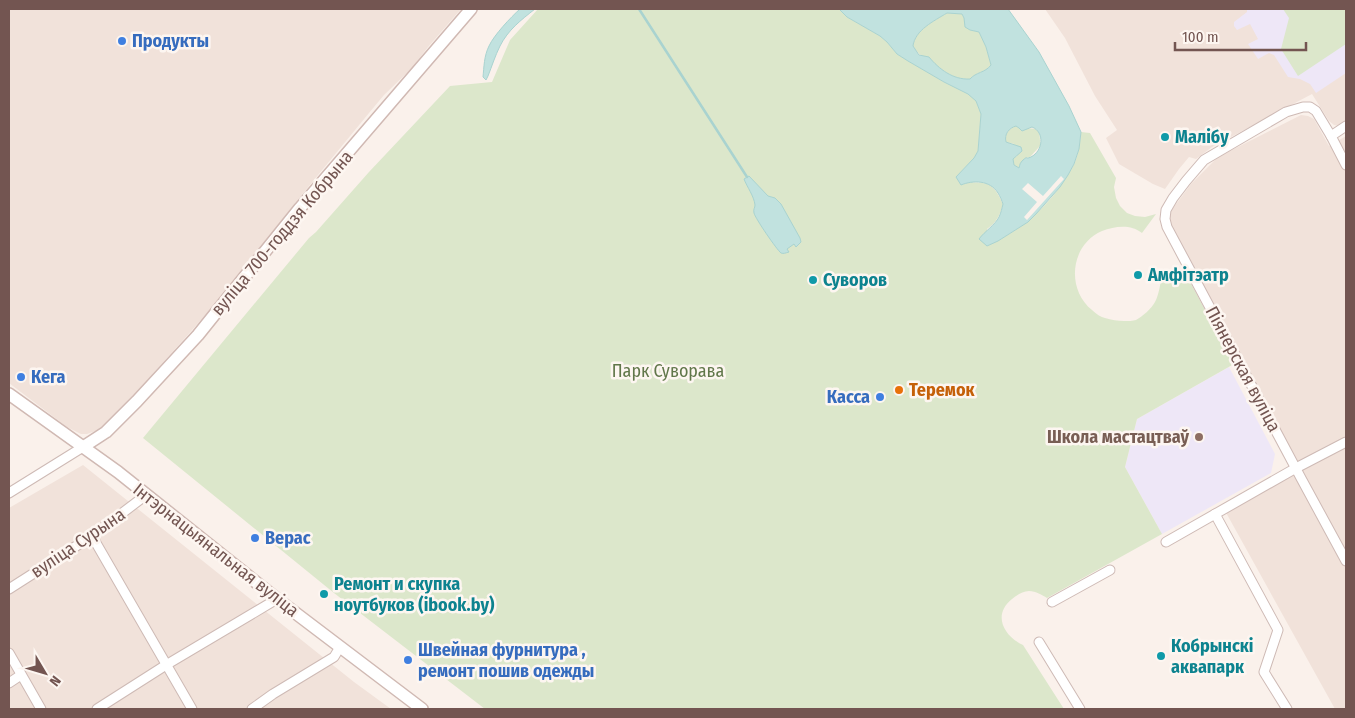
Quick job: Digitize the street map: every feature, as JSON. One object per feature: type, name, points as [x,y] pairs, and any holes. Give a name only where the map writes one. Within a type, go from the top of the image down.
[{"type":"street","name":"вуліца 700-годдзя Кобрына","points":[[83,448],[106,432],[198,335],[300,208],[471,9]]},
{"type":"street","name":"Піянерская вуліца","points":[[1331,136],[1316,111],[1310,107],[1286,112],[1204,160],[1173,198],[1166,210],[1165,219],[1167,227],[1346,561]]},
{"type":"street","points":[[1346,126],[1331,136],[1346,165]]},
{"type":"street","name":"Інтэрнацыянальная вуліца","points":[[9,394],[118,472],[277,598],[422,709]]},
{"type":"street","points":[[1166,542],[1296,468],[1346,442]]},
{"type":"street","points":[[9,493],[83,448]]},
{"type":"street","name":"вуліца Сурына","points":[[9,590],[92,536],[146,495]]},
{"type":"street","points":[[1216,514],[1278,630],[1264,672],[1287,709]]},
{"type":"street","points":[[92,536],[192,709]]},
{"type":"street","points":[[1052,602],[1110,570]]},
{"type":"street","points":[[97,709],[277,598]]},
{"type":"street","points":[[1039,642],[1080,709]]},
{"type":"street","points":[[252,709],[334,657],[340,647]]},
{"type":"street","points":[[9,653],[41,709]]},
{"type":"street","points":[[9,683],[22,675]]},
{"type":"shaded area","points":[[9,9],[461,9],[412,68],[384,95],[295,203],[235,281],[185,338],[104,425],[98,430],[81,434],[67,427],[9,383]]},
{"type":"shaded area","points":[[1045,9],[1346,9],[1346,122],[1339,126],[1329,121],[1312,94],[1212,147],[1196,159],[1189,157],[1165,189],[1119,164],[1106,138],[1117,130],[1095,96],[1065,38]]},
{"type":"shaded area","points":[[1247,9],[1346,9],[1346,73],[1316,93],[1310,84],[1300,79],[1288,77],[1274,55],[1269,53],[1258,59],[1248,44],[1258,39],[1250,24],[1237,30],[1234,26],[1234,22],[1247,12]]},
{"type":"shaded area","points":[[1301,115],[1314,119],[1329,146],[1346,136],[1346,709],[1335,709],[1224,509],[1295,469],[1165,219],[1191,184],[1218,157]]},
{"type":"shaded area","name":"Школа мастацтваў","points":[[1229,367],[1275,454],[1271,473],[1162,534],[1125,467],[1137,419]]},
{"type":"shaded area","points":[[83,465],[354,682],[391,709],[9,709],[9,508]]},
{"type":"green space","name":"Парк Суворава","points":[[538,9],[839,9],[847,17],[880,36],[897,54],[944,82],[969,94],[976,101],[981,114],[978,151],[956,177],[964,181],[988,184],[998,194],[1003,204],[998,218],[987,229],[987,246],[1021,226],[1058,190],[1074,164],[1081,132],[1090,133],[1116,178],[1114,187],[1120,206],[1127,213],[1135,216],[1145,217],[1156,214],[1142,233],[1133,228],[1117,227],[1102,231],[1091,238],[1083,246],[1075,268],[1078,291],[1084,301],[1100,316],[1107,319],[1132,321],[1141,317],[1154,304],[1158,296],[1162,276],[1189,280],[1234,364],[1137,419],[1125,467],[1162,534],[1047,598],[1039,593],[1027,591],[1012,599],[1006,605],[1002,618],[1006,631],[1023,645],[1064,709],[485,709],[334,593],[143,438],[309,238],[450,86],[492,82],[510,40]]},
{"type":"green space","points":[[1283,9],[1346,9],[1346,44],[1298,76],[1281,49],[1289,18]]},
{"type":"green space","points":[[947,13],[962,14],[970,30],[979,32],[986,47],[991,65],[970,79],[955,77],[946,73],[921,55],[913,46],[917,35],[921,31]]},
{"type":"green space","points":[[1016,126],[1037,130],[1040,138],[1040,146],[1030,157],[1026,158],[1019,168],[1014,165],[1012,159],[1017,156],[1014,144],[1006,142],[1008,132]]},
{"type":"water","points":[[520,9],[535,9],[515,26],[503,40],[486,80],[483,77],[487,50],[499,32]]},
{"type":"water","points":[[839,9],[1008,9],[1039,52],[1081,132],[1079,149],[1068,175],[1060,187],[1028,222],[987,246],[979,239],[997,220],[1003,204],[995,189],[986,183],[971,182],[961,185],[956,177],[978,151],[981,114],[976,101],[968,94],[897,54],[880,36],[847,17]],"holes":[[[947,13],[962,14],[965,27],[979,32],[986,47],[991,65],[970,79],[952,76],[937,66],[929,57],[919,55],[913,46],[917,35],[921,31]],[[1016,126],[1022,131],[1032,127],[1036,129],[1041,137],[1038,150],[1031,157],[1023,160],[1019,168],[1014,165],[1013,159],[1022,151],[1021,147],[1006,142],[1008,132]]]},
{"type":"water","points":[[749,176],[768,196],[775,198],[781,204],[800,238],[801,242],[796,247],[794,244],[787,249],[789,252],[781,253],[779,251],[755,216],[755,205],[744,179]]},
{"type":"pier","points":[[1061,176],[1064,179],[1027,220],[1024,217],[1037,202],[1022,189],[1028,183],[1043,196]]},
{"type":"waterway","points":[[639,9],[747,177]]},
{"type":"place","name":"Продукты","points":[[122,41]]},
{"type":"place","name":"Малібу","points":[[1165,137]]},
{"type":"place","name":"Амфітэатр","points":[[1138,275]]},
{"type":"place","name":"Суворов","points":[[813,280]]},
{"type":"place","name":"Кега","points":[[21,377]]},
{"type":"place","name":"Теремок","points":[[899,390]]},
{"type":"place","name":"Касса","points":[[880,397]]},
{"type":"place","name":"Школа мастацтваў","points":[[1199,437]]},
{"type":"place","name":"Верас","points":[[255,538]]},
{"type":"place","name":"Ремонт и скупка ноутбуков (ibook.by)","points":[[324,594]]},
{"type":"place","name":"Кобрынскі аквапарк","points":[[1161,656]]},
{"type":"place","name":"Швейная фурнитура , ремонт пошив одежды","points":[[408,660]]}]
